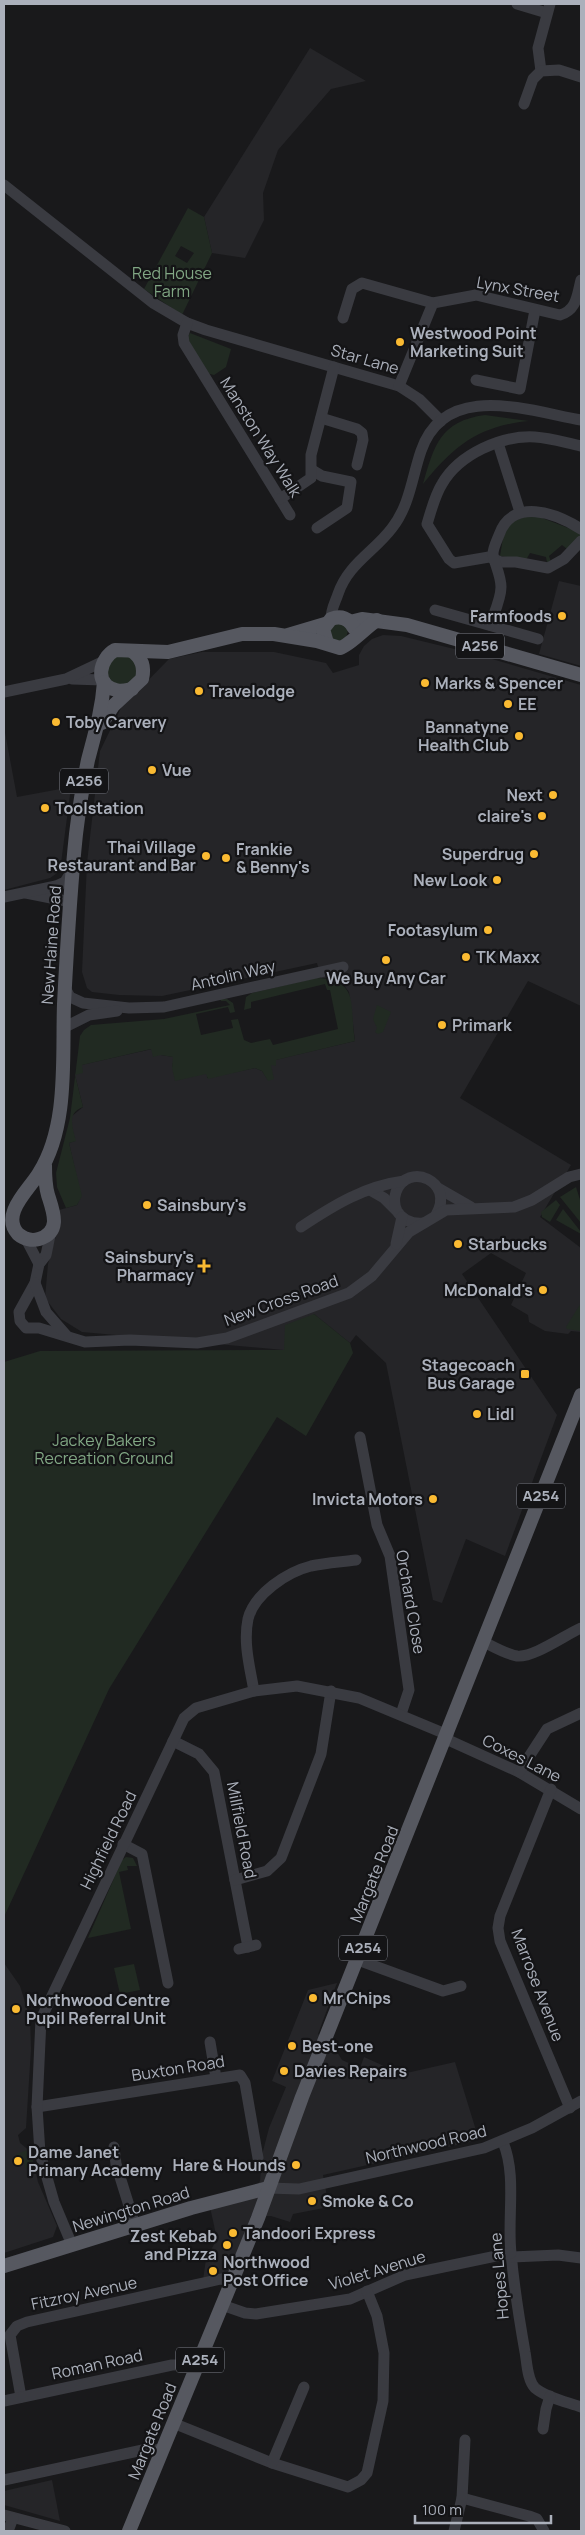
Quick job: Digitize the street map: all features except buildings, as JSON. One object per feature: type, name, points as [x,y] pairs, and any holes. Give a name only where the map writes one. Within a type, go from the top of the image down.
[{"type":"main road","name":"A256","points":[[287,636],[339,617],[349,621],[362,619],[377,620],[407,625],[581,675]]},
{"type":"main road","name":"A256","points":[[132,651],[168,652],[242,634],[287,636],[327,643],[340,648],[349,644],[377,620]]},
{"type":"main road","points":[[349,621],[354,630],[353,639]]},
{"type":"main road","points":[[327,643],[323,634],[328,622]]},
{"type":"main road","points":[[115,650],[132,651],[140,659],[143,672],[138,684],[132,689],[117,691],[104,681],[100,670],[102,662],[108,654],[115,650]]},
{"type":"main road","name":"A256","points":[[143,672],[168,652]]},
{"type":"main road","name":"New Haine Road","points":[[51,1231],[55,1224],[54,1210],[48,1194],[45,1165],[58,1122],[64,1063],[63,1028],[73,869],[83,783],[98,728],[104,681]]},
{"type":"main road","name":"New Haine Road","points":[[98,728],[113,706],[132,689]]},
{"type":"main road","name":"New Haine Road","points":[[12,1204],[45,1165]]},
{"type":"main road","points":[[51,1231],[40,1239],[15,1232],[11,1218],[12,1204],[25,1197],[39,1196],[50,1204],[54,1210]]},
{"type":"main road","name":"Margate Road","points":[[129,2531],[232,2282],[302,2097],[447,1737],[581,1395]]},
{"type":"main road","name":"Newington Road","points":[[4,2266],[135,2225],[268,2188]]},
{"type":"street","points":[[516,4],[548,8],[538,48],[541,70]]},
{"type":"street","points":[[524,104],[532,79],[541,70],[559,70],[581,77]]},
{"type":"street","name":"Star Lane","points":[[4,184],[153,303],[187,323],[399,386],[420,399],[441,421]]},
{"type":"street","name":"Lynx Street","points":[[433,303],[476,295],[535,310],[560,314],[568,313],[574,307],[581,280]]},
{"type":"street","points":[[343,318],[352,290],[362,283],[433,303],[399,386]]},
{"type":"street","points":[[476,380],[520,389],[535,310]]},
{"type":"street","name":"Manston Way Walk","points":[[187,323],[183,335],[184,343],[290,515]]},
{"type":"street","points":[[280,499],[311,478],[311,455],[334,367]]},
{"type":"street","points":[[328,622],[342,581],[350,569],[384,538],[400,517],[408,500],[424,443],[441,421],[463,408],[488,404],[581,420]]},
{"type":"street","points":[[321,418],[357,429],[362,433],[363,440],[357,465]]},
{"type":"street","points":[[581,446],[534,437],[498,443],[476,453],[449,475],[438,491],[427,524],[452,562],[489,557],[548,568],[564,559],[581,541]]},
{"type":"street","points":[[498,443],[520,512]]},
{"type":"street","points":[[312,470],[322,476],[351,482],[347,508],[317,528]]},
{"type":"street","points":[[490,625],[501,588],[499,569],[493,554],[500,531],[508,520],[520,512],[544,513],[564,520],[581,529]]},
{"type":"street","points":[[338,595],[349,621]]},
{"type":"street","points":[[435,610],[538,639]]},
{"type":"street","points":[[4,692],[66,679],[102,662]]},
{"type":"street","points":[[66,679],[104,681]]},
{"type":"street","points":[[4,897],[56,886],[65,882],[73,869]]},
{"type":"street","points":[[25,892],[46,899],[71,902]]},
{"type":"street","name":"Antolin Way","points":[[63,1028],[89,1015],[129,1008],[176,1005],[343,967]]},
{"type":"street","name":"Antolin Way","points":[[65,988],[76,1000],[129,1008]]},
{"type":"street","name":"New Cross Road","points":[[24,1304],[19,1312],[20,1321],[30,1329],[39,1328],[85,1342],[130,1340],[197,1342],[228,1338],[349,1292],[372,1276],[396,1244],[408,1232],[446,1210],[472,1208],[502,1210],[524,1204],[569,1177],[581,1174]]},
{"type":"street","name":"New Cross Road","points":[[396,1244],[400,1214],[395,1195],[404,1182],[411,1178],[425,1178],[472,1208]]},
{"type":"street","points":[[301,1227],[356,1194],[382,1184],[404,1182]]},
{"type":"street","points":[[436,1215],[442,1202],[438,1188]]},
{"type":"street","points":[[370,1190],[384,1198],[408,1222],[424,1223]]},
{"type":"street","points":[[24,1304],[35,1283],[39,1264],[46,1255],[51,1231]]},
{"type":"street","points":[[15,1232],[39,1264]]},
{"type":"street","points":[[35,1283],[45,1310],[45,1321],[39,1328]]},
{"type":"street","points":[[24,1304],[32,1302],[45,1310],[67,1336]]},
{"type":"street","name":"Orchard Close","points":[[360,1437],[376,1525],[390,1556],[409,1690],[401,1714]]},
{"type":"street","points":[[254,1692],[246,1645],[248,1618],[262,1595],[287,1576],[309,1567],[356,1560]]},
{"type":"street","points":[[484,1642],[517,1656],[524,1655],[546,1648],[560,1638],[581,1628]]},
{"type":"street","name":"Highfield Road","points":[[72,2245],[54,2202],[40,2153],[37,2107],[41,2019],[184,1718],[190,1712],[254,1692],[297,1686],[359,1698],[401,1714],[447,1737]]},
{"type":"street","points":[[236,1880],[267,1871],[281,1858],[321,1754],[331,1692]]},
{"type":"street","points":[[519,1772],[547,1729],[581,1713]]},
{"type":"street","name":"Coxes Lane","points":[[447,1737],[519,1772],[581,1809]]},
{"type":"street","name":"Millfield Road","points":[[172,1741],[200,1754],[214,1772],[248,1947]]},
{"type":"street","name":"Marrose Avenue","points":[[550,1789],[500,1916],[498,1928],[500,1942],[570,2108]]},
{"type":"street","points":[[123,1844],[142,1854],[168,1983]]},
{"type":"street","points":[[358,1960],[443,1991],[461,1986]]},
{"type":"street","points":[[209,2042],[216,2078]]},
{"type":"street","name":"Buxton Road","points":[[37,2107],[240,2075],[245,2083],[258,2158]]},
{"type":"street","name":"Northwood Road","points":[[268,2188],[299,2189],[426,2162],[504,2142],[581,2101]]},
{"type":"street","name":"Hopes Lane","points":[[504,2142],[508,2153],[510,2181],[511,2255],[515,2300],[529,2374],[535,2388],[550,2396],[581,2407]]},
{"type":"street","points":[[114,2147],[125,2197],[135,2225]]},
{"type":"street","name":"Violet Avenue","points":[[222,2305],[245,2313],[256,2314],[350,2299],[405,2276],[511,2255],[581,2257]]},
{"type":"street","name":"Fitzroy Avenue","points":[[21,2397],[10,2335],[17,2326],[221,2280],[232,2282]]},
{"type":"street","points":[[174,2423],[272,2463],[348,2487],[361,2480],[367,2473],[383,2401],[384,2353],[377,2316],[367,2291]]},
{"type":"street","name":"Roman Road","points":[[4,2401],[172,2365],[198,2365]]},
{"type":"street","points":[[272,2463],[304,2386]]},
{"type":"street","points":[[543,2429],[550,2396]]},
{"type":"street","points":[[454,2531],[462,2498],[465,2440]]},
{"type":"street","points":[[4,2480],[152,2448],[162,2452]]},
{"type":"street","points":[[462,2498],[529,2516],[537,2520],[544,2531]]},
{"type":"street","points":[[8,2531],[9,2516],[65,2531]]},
{"type":"shaded area","points":[[310,48],[366,81],[331,89],[278,150],[263,193],[264,220],[245,258],[212,253],[204,217]]},
{"type":"shaded area","points":[[559,581],[581,586],[581,666],[539,654]]},
{"type":"shaded area","points":[[383,635],[401,636],[475,654],[581,685],[581,1006],[528,981],[460,1098],[571,1165],[540,1217],[581,1248],[581,1332],[571,1331],[568,1334],[545,1331],[529,1322],[528,1315],[511,1305],[526,1273],[491,1253],[462,1274],[557,1415],[505,1556],[466,1539],[442,1603],[433,1600],[386,1363],[356,1335],[350,1343],[314,1314],[284,1350],[82,1332],[61,1319],[45,1298],[48,1264],[60,1221],[59,1210],[77,1205],[81,1196],[69,1143],[75,1141],[71,1122],[72,1116],[83,1107],[75,1075],[81,1065],[152,1049],[161,1055],[174,1057],[172,1068],[207,1074],[207,1078],[255,1068],[262,1071],[268,1080],[271,1064],[275,1060],[355,1041],[349,992],[342,983],[331,978],[321,978],[317,963],[162,996],[119,995],[92,992],[87,988],[82,972],[87,863],[100,751],[121,708],[169,659],[202,652],[274,652],[326,663],[333,673],[359,665],[359,655],[364,646],[372,639]]},
{"type":"shaded area","points":[[4,727],[17,797],[71,787],[60,871],[50,878],[4,890]]},
{"type":"shaded area","name":"Dame Janet Primary Academy","points":[[4,1963],[20,1986],[30,2018],[31,2049],[26,2128],[18,2135],[20,2143],[31,2152],[38,2182],[57,2226],[53,2237],[4,2253]]},
{"type":"shaded area","points":[[337,1983],[318,2034],[334,2047],[342,2060],[360,2068],[364,2057],[384,2066],[380,2079],[455,2062],[479,2140],[323,2175],[329,2207],[293,2214],[290,2222],[271,2216],[251,2216],[229,2276],[203,2280],[206,2259],[217,2239],[210,2207],[247,2200],[260,2181],[262,2155],[269,2128],[286,2087],[272,2081],[308,1990]]},
{"type":"shaded area","points":[[52,2480],[60,2521],[4,2505],[4,2491]]},
{"type":"green space","name":"Red House Farm","points":[[188,208],[204,217],[212,253],[182,315],[144,289]],"holes":[[[181,246],[194,253],[187,263],[175,256]]]},
{"type":"green space","points":[[190,333],[231,349],[226,367],[214,375],[206,373],[187,338]]},
{"type":"green space","points":[[485,415],[529,421],[495,428],[468,440],[445,459],[423,484],[436,447],[449,429],[470,418]]},
{"type":"green space","points":[[532,514],[581,533],[581,536],[567,549],[562,545],[549,556],[551,562],[547,563],[546,557],[530,553],[526,560],[500,556],[503,538],[510,523]]},
{"type":"green space","points":[[342,622],[348,630],[346,639],[333,642],[329,626]]},
{"type":"green space","points":[[122,655],[132,660],[137,670],[132,680],[122,685],[112,680],[107,670],[112,660]]},
{"type":"green space","points":[[316,978],[340,983],[347,989],[350,997],[355,1041],[276,1060],[276,1066],[271,1065],[274,1079],[268,1081],[262,1071],[255,1068],[208,1079],[206,1074],[175,1081],[172,1068],[173,1057],[161,1055],[153,1057],[151,1049],[82,1065],[83,1073],[75,1075],[80,1036],[91,1025],[164,1019],[230,1005],[220,999],[227,999],[233,1003],[235,1012],[230,1013],[228,1007],[196,1014],[201,1035],[233,1028],[231,1020],[238,1019],[244,1040],[251,1043],[270,1039],[273,1045],[338,1029],[330,990],[327,990],[325,984],[251,1002],[251,1008],[244,1010],[246,997],[252,993]]},
{"type":"green space","points":[[377,1005],[391,1012],[383,1032],[378,1034],[375,1032],[377,1028],[373,1019]]},
{"type":"green space","points":[[75,1076],[83,1107],[74,1113],[72,1126],[76,1141],[69,1143],[82,1196],[77,1205],[66,1208],[57,1187],[56,1173],[70,1118]]},
{"type":"green space","points":[[576,1187],[581,1203],[581,1223],[560,1197]]},
{"type":"green space","points":[[556,1200],[560,1205],[550,1222],[542,1217],[541,1212]]},
{"type":"green space","points":[[563,1209],[581,1232],[581,1234],[556,1220]]},
{"type":"green space","points":[[581,1303],[581,1331],[567,1329],[566,1327]]},
{"type":"green space","name":"Jackey Bakers Recreation Ground","points":[[314,1314],[350,1343],[353,1353],[306,1436],[277,1417],[109,1689],[4,1917],[4,1362],[40,1351],[284,1350],[285,1325]]},
{"type":"green space","points":[[126,1857],[133,1858],[137,1866],[127,1866],[128,1870],[119,1872],[131,1929],[88,1938],[122,1860]]},
{"type":"green space","points":[[134,1964],[140,1990],[120,1994],[114,1968]]},
{"type":"green space","points":[[28,2150],[31,2152],[35,2171],[25,2168],[24,2163],[16,2154]]},
{"type":"place","name":"Westwood Point Marketing Suit","points":[[400,342]]},
{"type":"place","name":"Farmfoods","points":[[562,616]]},
{"type":"place","name":"Marks & Spencer","points":[[425,683]]},
{"type":"place","name":"Travelodge","points":[[199,691]]},
{"type":"place","name":"EE","points":[[508,704]]},
{"type":"place","name":"Toby Carvery","points":[[56,722]]},
{"type":"place","name":"Bannatyne Health Club","points":[[519,736]]},
{"type":"place","name":"Vue","points":[[152,770]]},
{"type":"place","name":"Next","points":[[553,795]]},
{"type":"place","name":"Toolstation","points":[[45,808]]},
{"type":"place","name":"claire's","points":[[542,816]]},
{"type":"place","name":"Superdrug","points":[[534,854]]},
{"type":"place","name":"Thai Village Restaurant and Bar","points":[[206,856]]},
{"type":"place","name":"Frankie & Benny's","points":[[226,858]]},
{"type":"place","name":"New Look","points":[[497,880]]},
{"type":"place","name":"Footasylum","points":[[488,930]]},
{"type":"place","name":"TK Maxx","points":[[466,957]]},
{"type":"place","name":"We Buy Any Car","points":[[386,960]]},
{"type":"place","name":"Primark","points":[[442,1025]]},
{"type":"place","name":"Sainsbury's","points":[[147,1205]]},
{"type":"place","name":"Starbucks","points":[[458,1244]]},
{"type":"place","name":"Sainsbury's Pharmacy","points":[[204,1266]]},
{"type":"place","name":"McDonald's","points":[[543,1290]]},
{"type":"place","name":"Stagecoach Bus Garage","points":[[525,1374]]},
{"type":"place","name":"Lidl","points":[[477,1414]]},
{"type":"place","name":"Invicta Motors","points":[[433,1499]]},
{"type":"place","name":"Mr Chips","points":[[313,1998]]},
{"type":"place","name":"Northwood Centre Pupil Referral Unit","points":[[16,2009]]},
{"type":"place","name":"Best-one","points":[[292,2046]]},
{"type":"place","name":"Davies Repairs","points":[[284,2071]]},
{"type":"place","name":"Dame Janet Primary Academy","points":[[18,2161]]},
{"type":"place","name":"Hare & Hounds","points":[[296,2165]]},
{"type":"place","name":"Smoke & Co","points":[[312,2201]]},
{"type":"place","name":"Tandoori Express","points":[[233,2233]]},
{"type":"place","name":"Zest Kebab and Pizza","points":[[227,2245]]},
{"type":"place","name":"Northwood Post Office","points":[[213,2271]]}]
